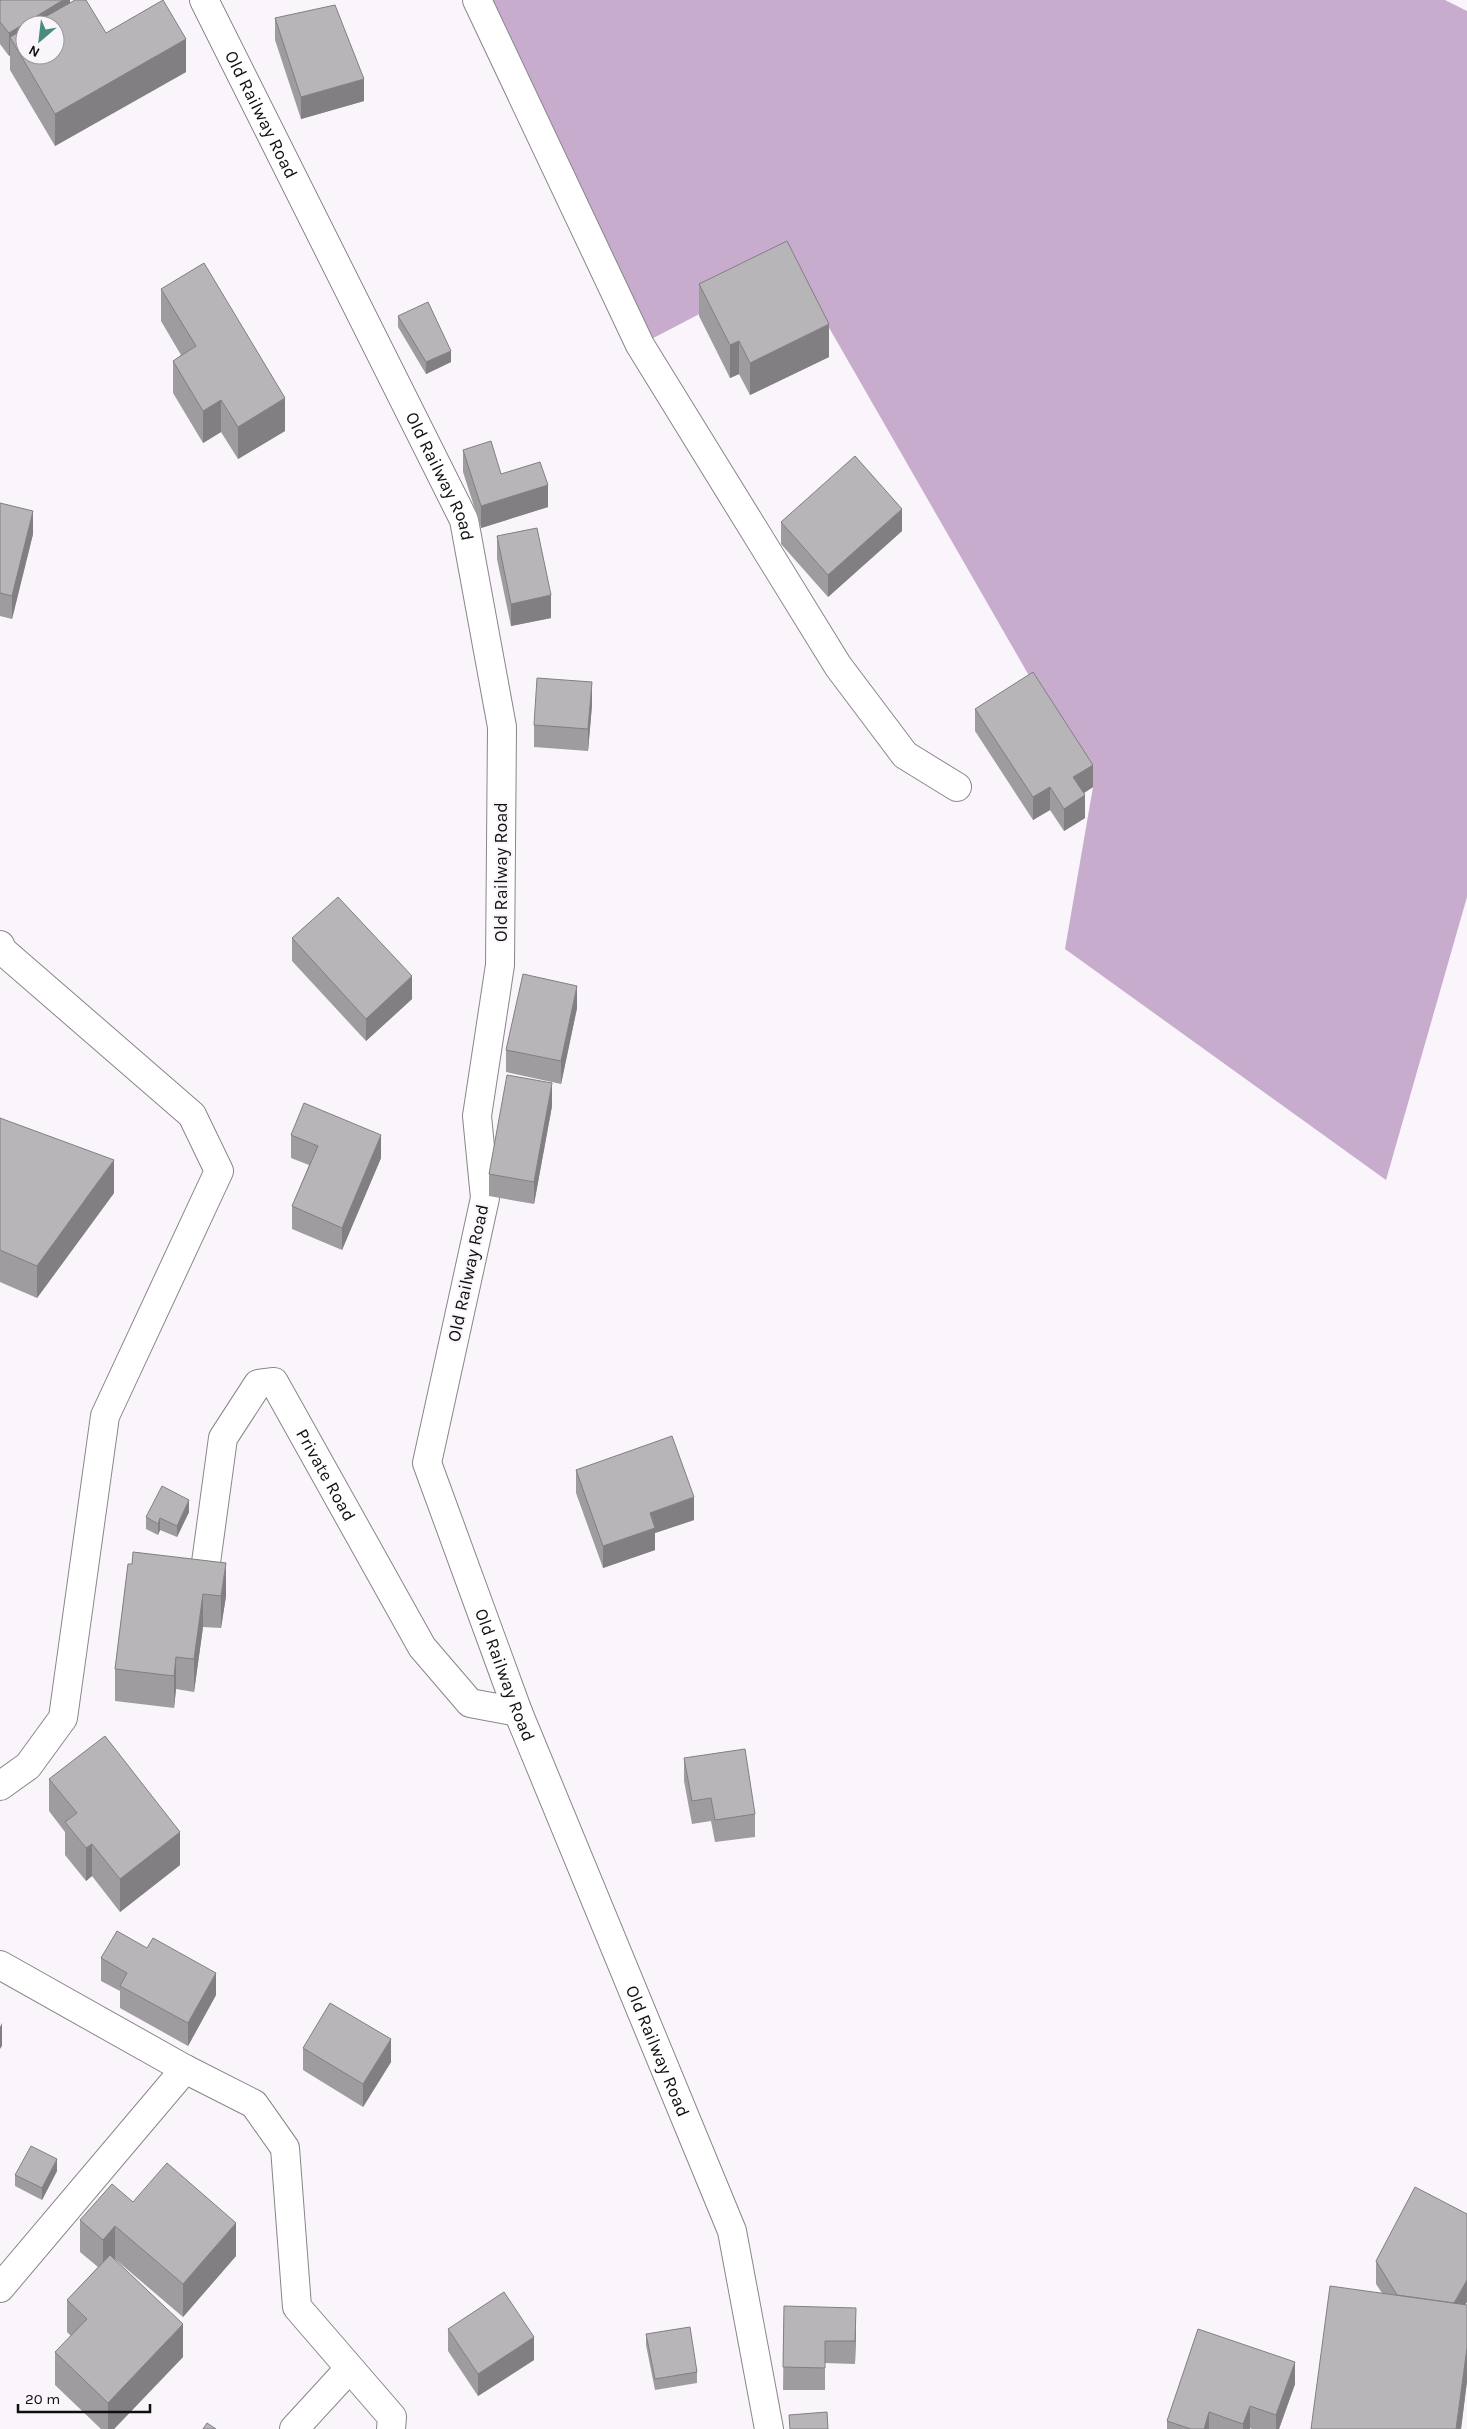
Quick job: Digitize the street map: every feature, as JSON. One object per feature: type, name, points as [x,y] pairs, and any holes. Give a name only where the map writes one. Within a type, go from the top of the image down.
[{"type":"street","name":"Old Railway Road","points":[[204,0],[464,520],[502,727],[500,965],[477,1116],[485,1198],[427,1463],[518,1712],[732,2231],[769,2429]]},
{"type":"street","points":[[478,0],[640,345],[838,666],[905,755],[957,787]]},
{"type":"street","points":[[0,945],[3,951],[192,1115],[218,1171],[105,1416],[63,1718],[28,1766],[0,1786]]},
{"type":"street","name":"Private Road","points":[[205,1570],[223,1438],[258,1384],[274,1382],[422,1647],[470,1703],[518,1712]]},
{"type":"street","points":[[0,1965],[186,2069],[254,2104],[285,2148],[297,2307],[392,2417],[391,2429]]},
{"type":"street","points":[[0,2288],[186,2069]]},
{"type":"street","points":[[294,2429],[349,2369]]},
{"type":"shaded area","points":[[477,0],[1445,0],[1467,11],[1467,897],[1386,1180],[1065,949],[1093,787],[793,265],[640,345]]},
{"type":"building","points":[[0,0],[63,0],[38,15],[15,15],[15,29],[9,33],[0,22]]},
{"type":"building","points":[[75,0],[86,0],[106,33],[163,0],[186,39],[55,114],[26,65],[65,65],[65,15],[49,15]]},
{"type":"building","points":[[335,5],[364,79],[301,97],[275,18]]},
{"type":"building","points":[[15,34],[15,46],[10,37]]},
{"type":"building","points":[[787,241],[829,324],[750,363],[739,341],[730,345],[699,284]]},
{"type":"building","points":[[204,263],[285,398],[238,427],[221,400],[203,411],[173,361],[196,346],[161,289]]},
{"type":"building","points":[[428,302],[451,351],[426,362],[398,316]]},
{"type":"building","points":[[491,441],[501,474],[540,462],[548,485],[481,506],[463,450]]},
{"type":"building","points":[[855,456],[902,509],[828,575],[781,522]]},
{"type":"building","points":[[0,503],[33,511],[12,596],[0,593]]},
{"type":"building","points":[[537,528],[551,595],[511,604],[497,536]]},
{"type":"building","points":[[1033,672],[1093,765],[1073,777],[1085,795],[1064,809],[1050,787],[1033,797],[975,709]]},
{"type":"building","points":[[537,678],[592,682],[588,729],[534,725]]},
{"type":"building","points":[[338,897],[412,976],[366,1019],[292,938]]},
{"type":"building","points":[[523,974],[577,986],[561,1061],[506,1050]]},
{"type":"building","points":[[507,1075],[552,1083],[534,1182],[489,1174]]},
{"type":"building","points":[[304,1103],[381,1135],[342,1228],[292,1206],[318,1146],[291,1135]]},
{"type":"building","points":[[0,1118],[114,1160],[37,1266],[0,1250]]},
{"type":"building","points":[[672,1436],[694,1497],[650,1513],[655,1528],[603,1546],[576,1470]]},
{"type":"building","points":[[162,1486],[189,1500],[177,1526],[160,1518],[158,1524],[146,1517]]},
{"type":"building","points":[[133,1552],[226,1563],[221,1596],[203,1594],[194,1659],[176,1657],[174,1676],[115,1669],[128,1564],[132,1564]]},
{"type":"building","points":[[105,1736],[180,1832],[120,1879],[92,1844],[86,1848],[65,1822],[77,1813],[49,1779]]},
{"type":"building","points":[[745,1749],[755,1814],[715,1820],[711,1798],[692,1801],[684,1758]]},
{"type":"building","points":[[117,1931],[147,1948],[153,1938],[216,1973],[188,2023],[120,1986],[127,1973],[101,1958]]},
{"type":"building","points":[[330,2003],[391,2039],[363,2084],[303,2048]]},
{"type":"building","points":[[31,2146],[57,2159],[42,2188],[15,2175]]},
{"type":"building","points":[[167,2163],[236,2223],[183,2284],[115,2226],[103,2240],[80,2220],[112,2184],[133,2202]]},
{"type":"building","points":[[1415,2187],[1467,2214],[1467,2280],[1454,2303],[1397,2295],[1376,2261]]},
{"type":"building","points":[[110,2255],[183,2324],[108,2403],[55,2352],[87,2319],[67,2300]]},
{"type":"building","points":[[1330,2286],[1467,2305],[1467,2348],[1456,2429],[1311,2429]]},
{"type":"building","points":[[504,2292],[534,2337],[478,2374],[448,2329]]},
{"type":"building","points":[[784,2306],[856,2308],[855,2341],[825,2341],[825,2368],[783,2367]]},
{"type":"building","points":[[690,2327],[697,2372],[655,2379],[646,2334]]},
{"type":"building","points":[[1198,2329],[1295,2362],[1276,2415],[1250,2406],[1243,2424],[1209,2412],[1204,2429],[1191,2429],[1167,2421]]},
{"type":"building","points":[[827,2412],[828,2429],[790,2429],[789,2415]]},
{"type":"building","points":[[207,2423],[216,2429],[203,2429]]}]
